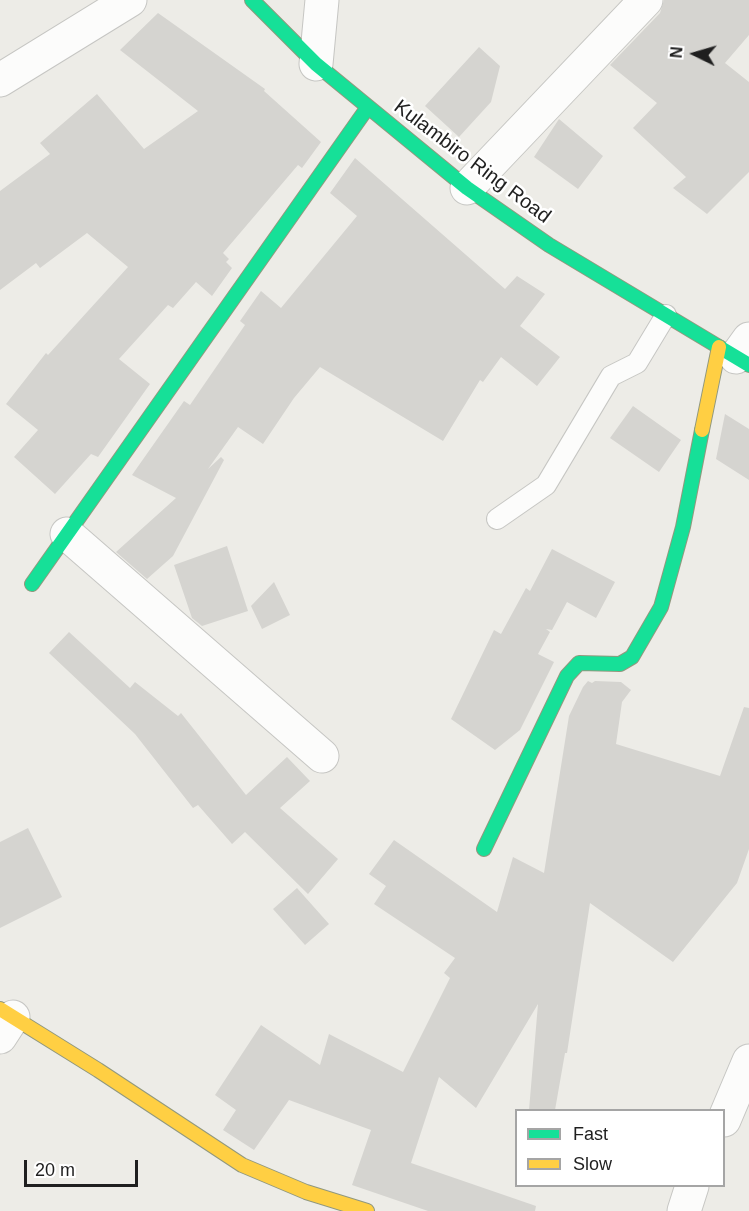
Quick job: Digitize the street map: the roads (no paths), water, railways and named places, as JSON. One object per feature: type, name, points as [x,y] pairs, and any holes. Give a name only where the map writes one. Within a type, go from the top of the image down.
[{"type":"street","points":[[0,80],[130,0]]},
{"type":"street","name":"Kulambiro Ring Road","points":[[252,0],[316,64],[467,188],[549,245],[666,315],[738,352]]},
{"type":"street","points":[[316,64],[322,0]]},
{"type":"street","points":[[467,188],[646,0]]},
{"type":"street","points":[[32,584],[368,107]]},
{"type":"street","points":[[484,849],[567,676],[579,663],[620,664],[632,657],[661,607],[683,527],[738,352]]},
{"type":"street","points":[[66,534],[322,756]]},
{"type":"street","points":[[4,1021],[242,1165],[306,1192],[367,1211]]},
{"type":"street","points":[[725,1114],[749,1060]]},
{"type":"street","points":[[684,1211],[691,1187]]},
{"type":"lane","points":[[497,519],[546,485],[611,376],[637,363],[666,315]]}]
